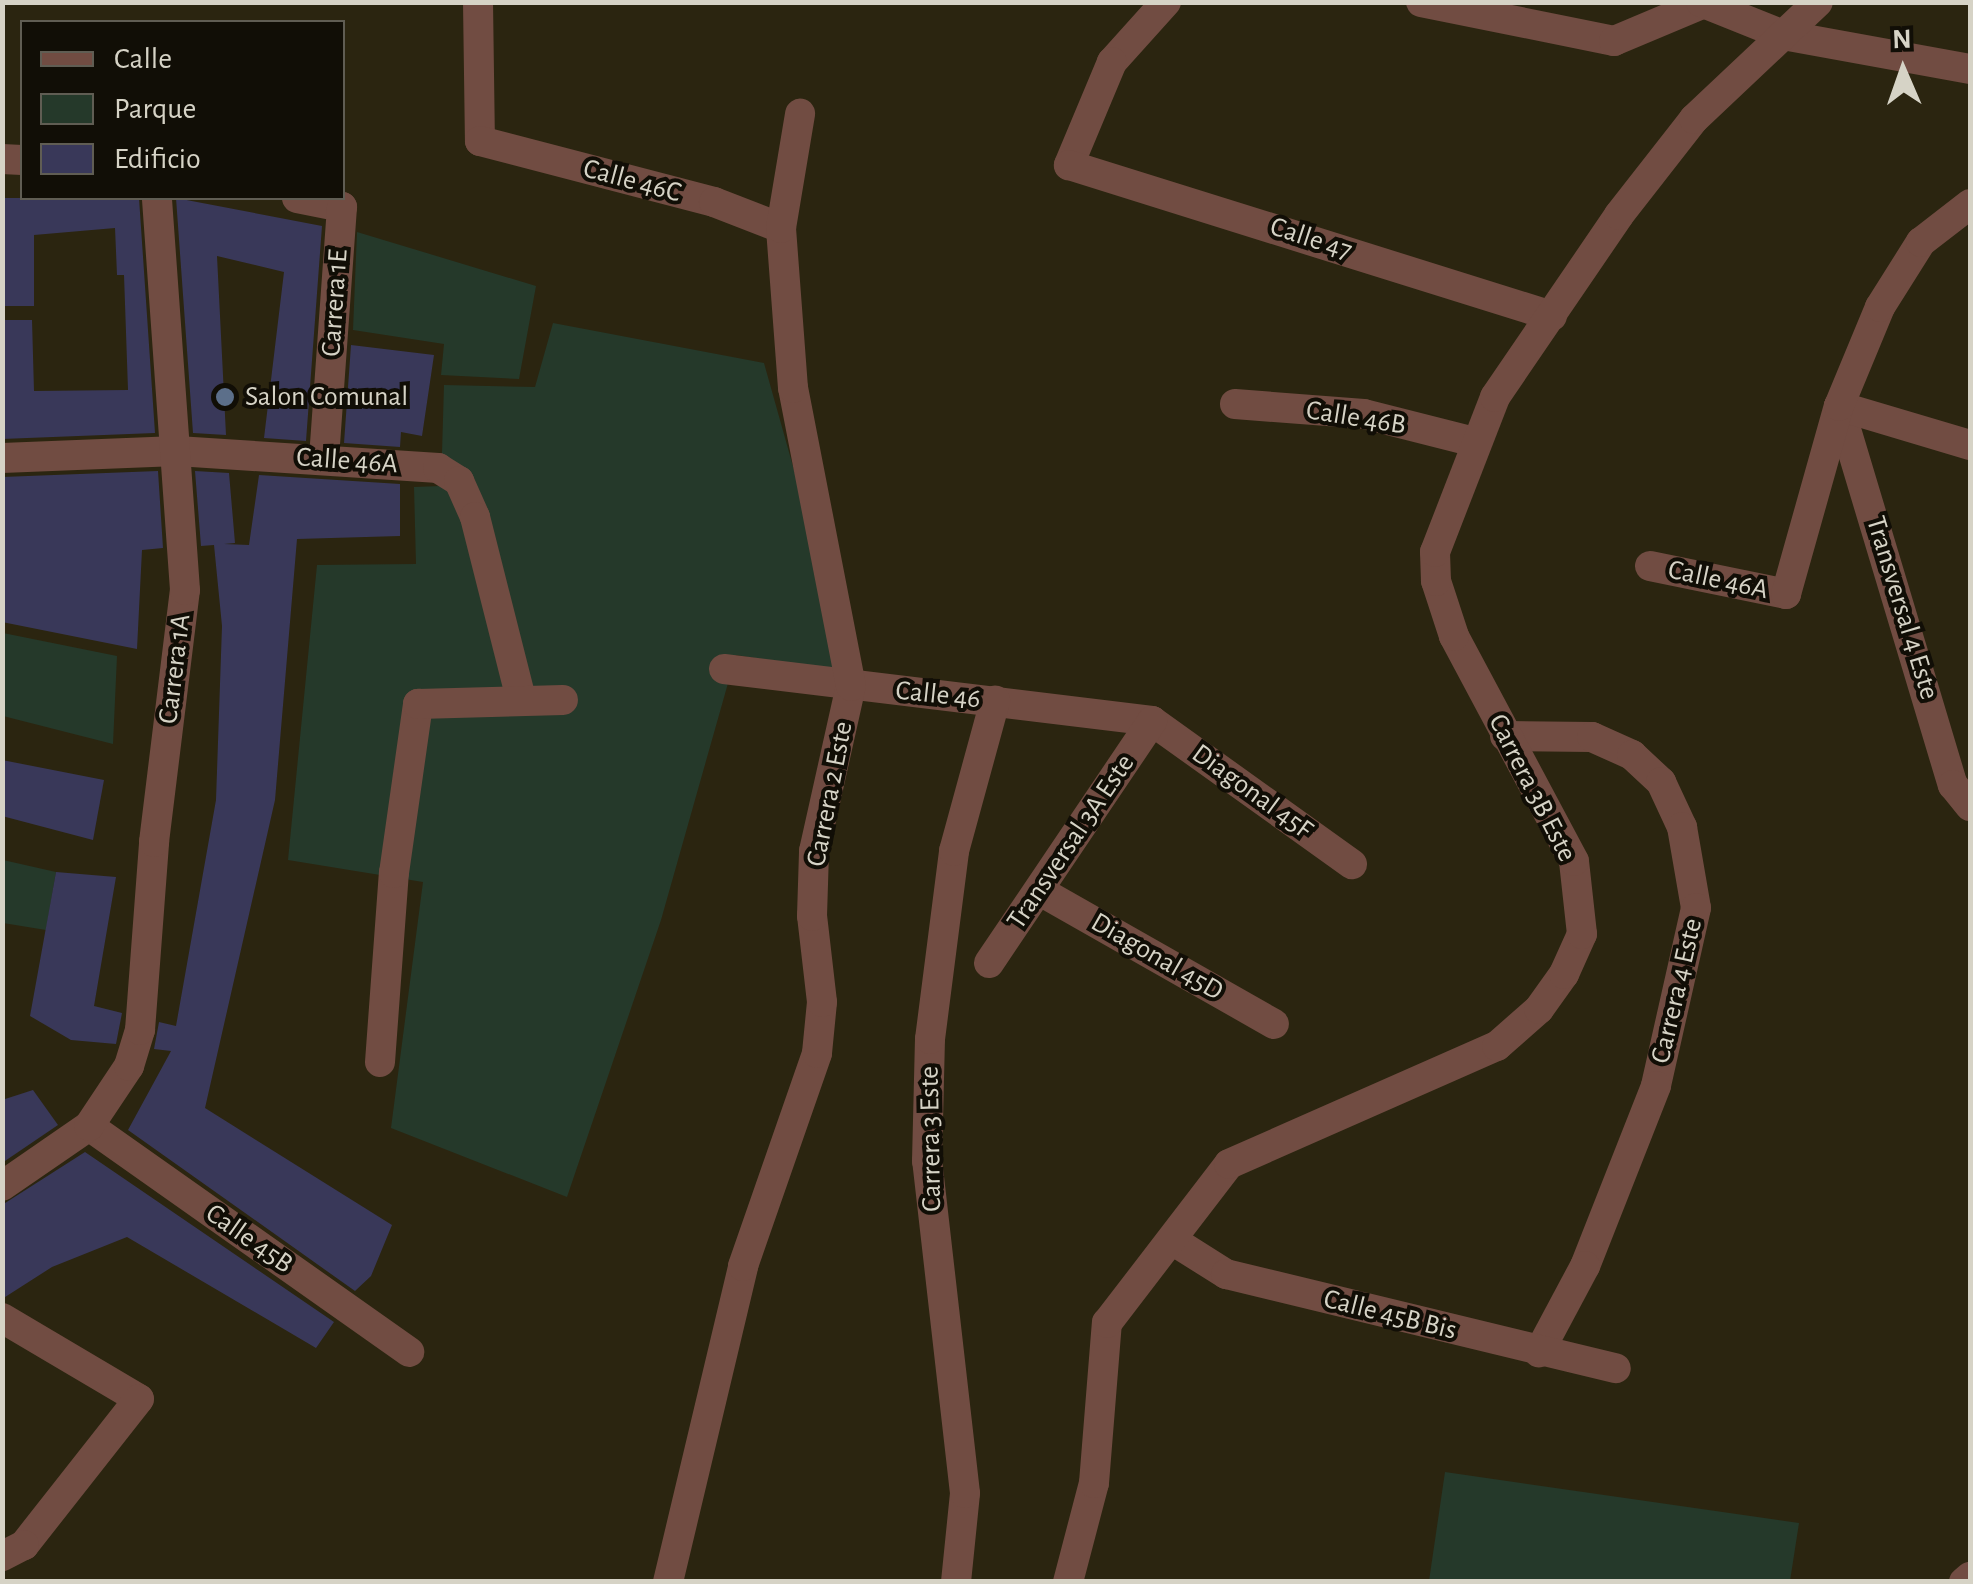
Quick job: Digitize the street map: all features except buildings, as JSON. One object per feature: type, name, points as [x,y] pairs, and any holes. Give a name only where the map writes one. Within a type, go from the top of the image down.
[{"type":"street","name":"Calle 46C","points":[[478,2],[480,141],[714,202],[782,228]]},
{"type":"street","name":"Calle 47","points":[[1166,2],[1112,62],[1069,165],[1552,316]]},
{"type":"street","points":[[1421,2],[1614,41],[1702,3],[1783,35],[1970,69]]},
{"type":"street","name":"Carrera 3B Este","points":[[1068,1582],[1094,1484],[1107,1324],[1229,1164],[1497,1046],[1539,1009],[1564,974],[1582,934],[1574,861],[1454,636],[1436,581],[1435,552],[1475,442],[1496,397],[1618,215],[1694,119],[1818,2]]},
{"type":"street","name":"Carrera 2 Este","points":[[668,1582],[743,1266],[817,1053],[822,1002],[814,851],[851,686],[809,493],[782,228],[800,114]]},
{"type":"street","name":"Carrera 1A","points":[[89,1126],[129,1066],[140,1030],[154,842],[185,590],[156,200]]},
{"type":"street","name":"Carrera 1E","points":[[307,200],[342,207],[324,458]]},
{"type":"street","points":[[1970,204],[1921,242],[1880,307],[1839,406],[1970,445]]},
{"type":"street","name":"Calle 46B","points":[[1235,404],[1364,414],[1475,442]]},
{"type":"street","name":"Calle 46A","points":[[1650,566],[1786,594],[1839,406]]},
{"type":"street","name":"Transversal 4 Este","points":[[1839,406],[1965,791]]},
{"type":"street","name":"Calle 46A","points":[[2,458],[177,451],[438,468],[460,481],[521,699]]},
{"type":"street","name":"Calle 46","points":[[724,669],[1152,721]]},
{"type":"street","points":[[380,1062],[394,873],[418,704],[562,700]]},
{"type":"street","name":"Carrera 3 Este","points":[[956,1582],[965,1493],[927,1161],[930,1039],[954,851],[995,702]]},
{"type":"street","name":"Diagonal 45F","points":[[1152,721],[1352,864]]},
{"type":"street","name":"Transversal 3A Este","points":[[989,963],[1152,721]]},
{"type":"street","name":"Carrera 4 Este","points":[[1505,736],[1592,737],[1632,756],[1661,782],[1682,827],[1696,908],[1656,1086],[1585,1266],[1539,1352]]},
{"type":"street","name":"Diagonal 45D","points":[[1040,891],[1274,1024]]},
{"type":"street","points":[[2,1186],[89,1126]]},
{"type":"street","name":"Calle 45B","points":[[89,1126],[409,1352]]},
{"type":"street","name":"Calle 45B Bis","points":[[1172,1240],[1226,1274],[1616,1368]]},
{"type":"street","points":[[2,1318],[138,1399],[24,1545],[2,1556]]},
{"type":"street","points":[[1964,1582],[1970,1577]]},
{"type":"green space","points":[[357,232],[536,286],[519,379],[441,375],[444,344],[353,330]]},
{"type":"green space","points":[[553,323],[764,363],[851,673],[736,655],[661,920],[567,1197],[391,1128],[423,882],[288,860],[317,565],[416,564],[414,487],[441,486],[444,385],[535,387]]},
{"type":"green space","points":[[3,633],[117,656],[113,744],[3,716]]},
{"type":"green space","points":[[3,860],[56,872],[46,930],[3,923]]},
{"type":"green space","points":[[1445,1472],[1799,1523],[1790,1581],[1429,1581]]},
{"type":"place","name":"Salon Comunal","points":[[225,397]]}]
